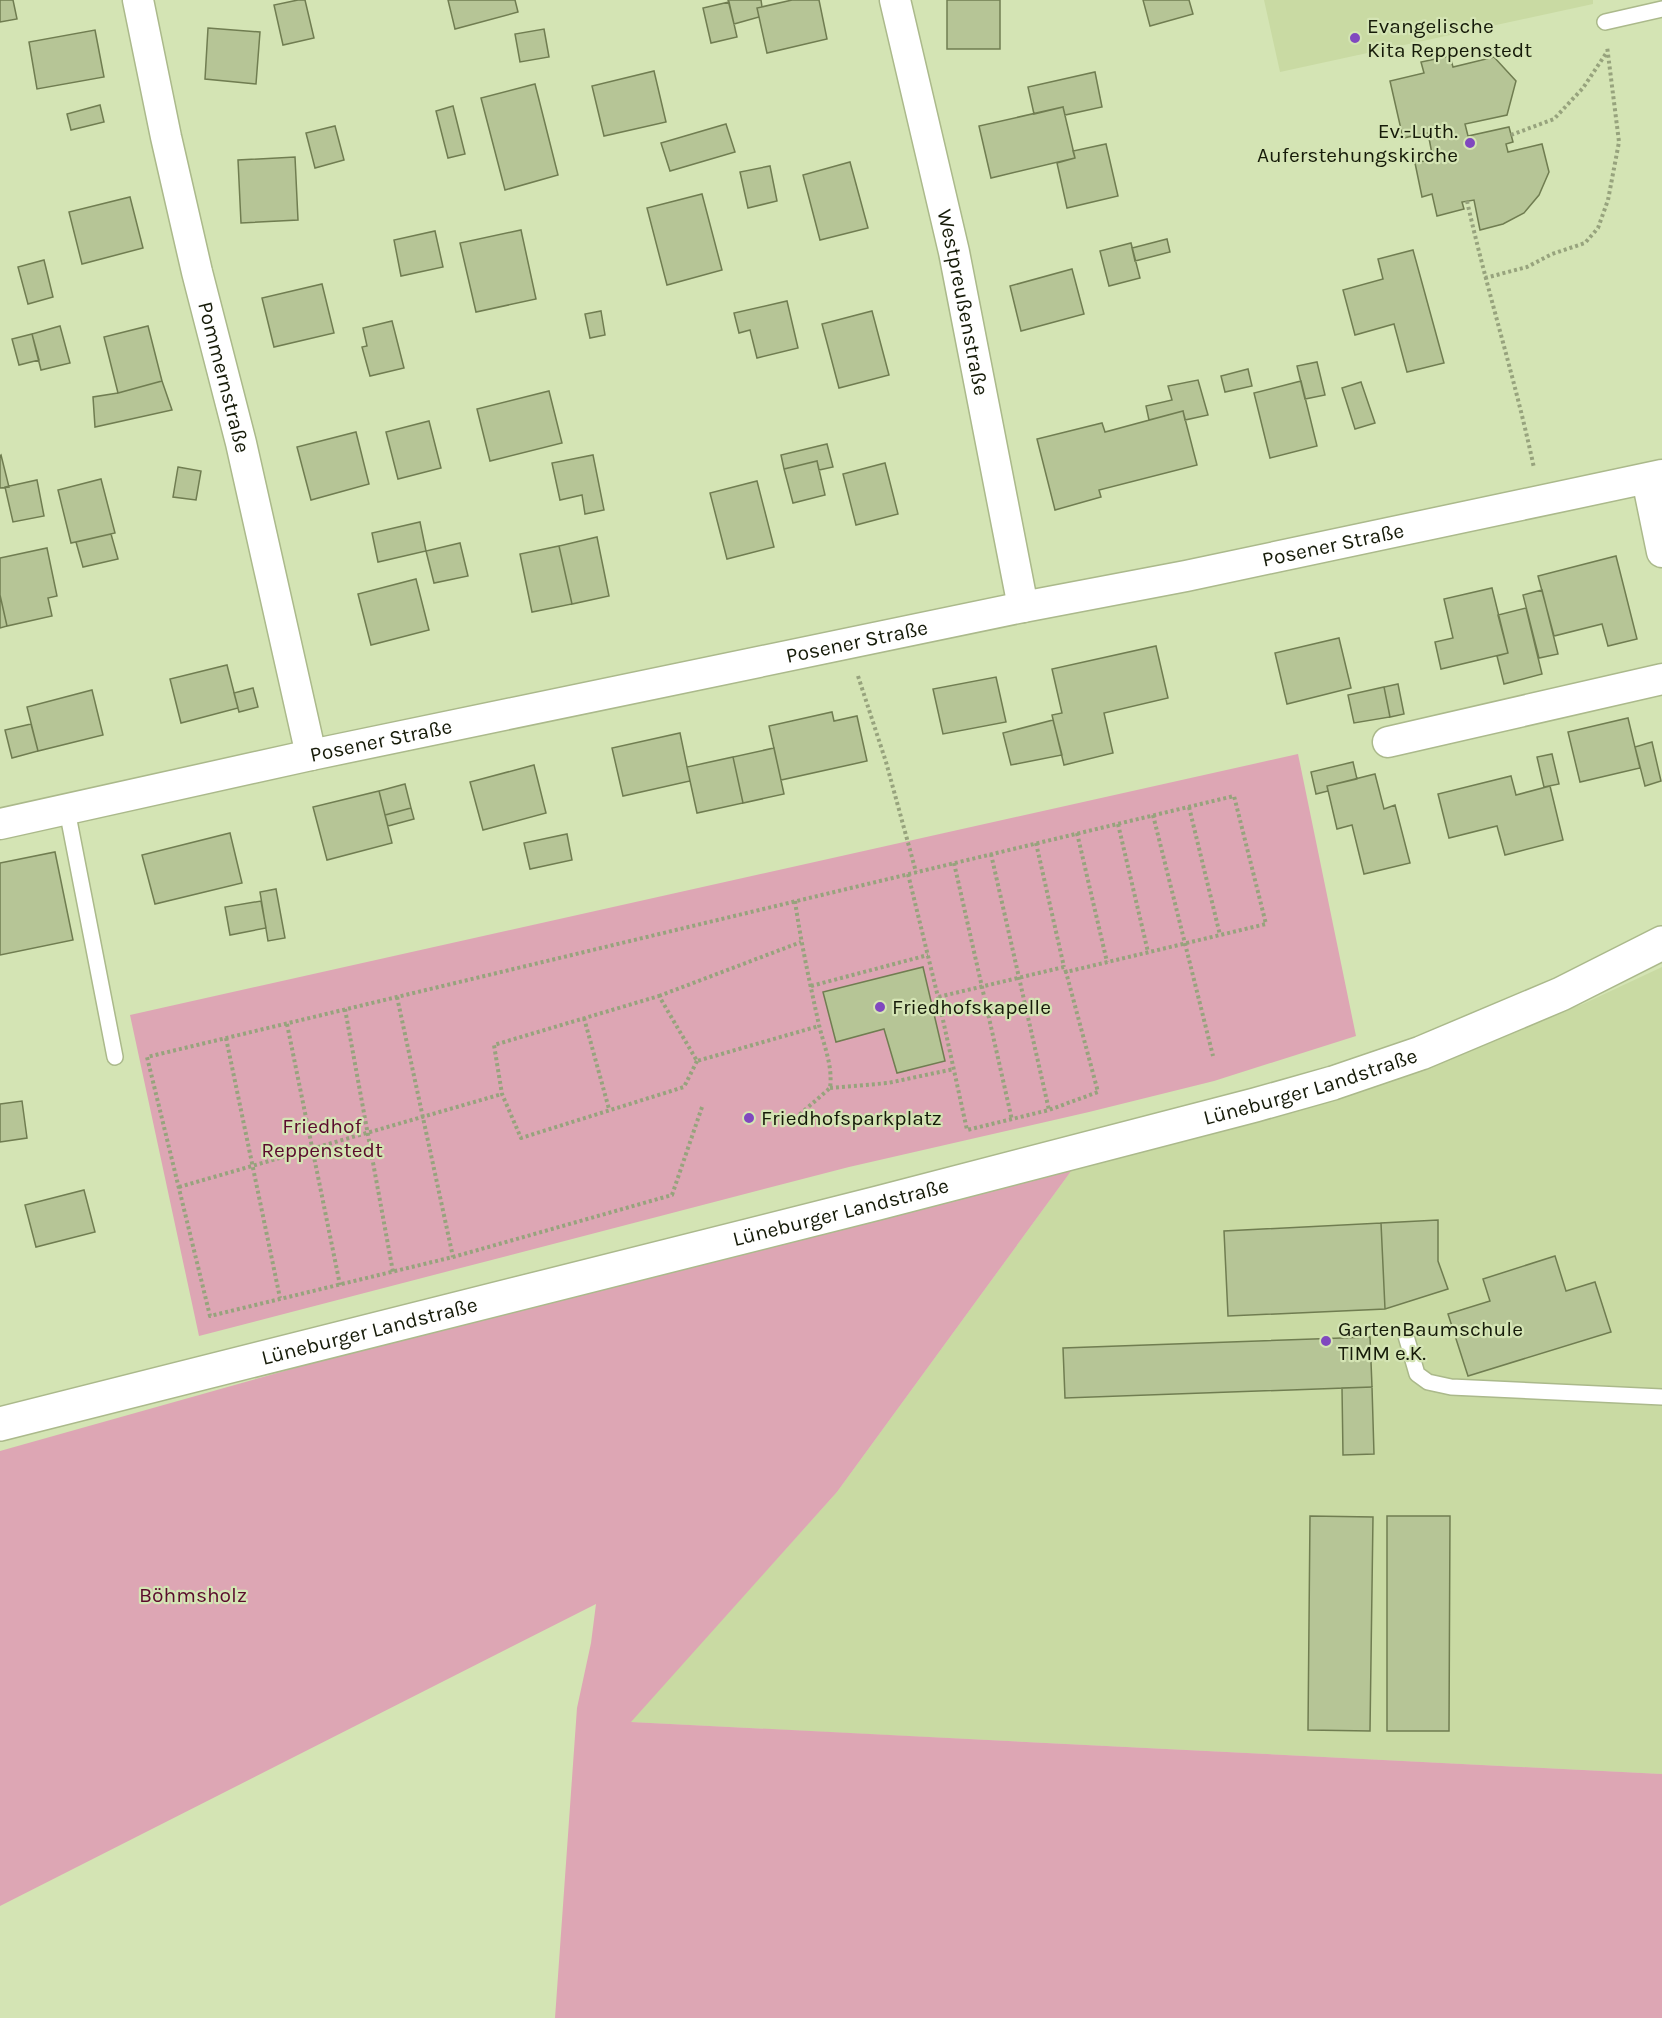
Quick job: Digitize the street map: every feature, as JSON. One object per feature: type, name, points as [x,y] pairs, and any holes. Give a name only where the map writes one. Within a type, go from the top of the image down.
[{"type":"main road","name":"Lüneburger Landstraße","points":[[0,1424],[890,1200],[1311,1089],[1431,1048],[1561,994],[1662,943]]},
{"type":"street","name":"Pommernstraße","points":[[138,0],[197,272],[241,443],[311,755]]},
{"type":"street","name":"Westpreußenstraße","points":[[895,0],[954,252],[1023,607]]},
{"type":"street","name":"Posener Straße","points":[[0,824],[311,755],[1023,607],[1186,576],[1654,477],[1662,552]]},
{"type":"street","points":[[1388,742],[1662,679]]},
{"type":"lane","points":[[1605,22],[1662,9]]},
{"type":"lane","points":[[68,810],[115,1057]]},
{"type":"lane","points":[[1406,1336],[1417,1374],[1428,1382],[1451,1387],[1662,1397]]},
{"type":"path","points":[[1485,278],[1527,267],[1552,254],[1585,243],[1598,228],[1608,200],[1619,142],[1607,52],[1583,88],[1554,119],[1511,135]]},
{"type":"path","points":[[1467,201],[1485,278],[1522,412],[1542,502]]},
{"type":"path","points":[[847,644],[886,762],[916,872]]},
{"type":"path","points":[[702,1107],[672,1195],[453,1257],[210,1316],[147,1057],[1234,796],[1266,924],[1107,962],[1019,978],[938,997]]},
{"type":"path","points":[[1190,807],[1220,935]]},
{"type":"path","points":[[1153,815],[1213,1056]]},
{"type":"path","points":[[1118,824],[1148,952]]},
{"type":"path","points":[[1077,833],[1107,962]]},
{"type":"path","points":[[908,874],[967,1130],[1012,1120],[1049,1110],[1098,1092],[1065,969],[1036,843]]},
{"type":"path","points":[[991,854],[1049,1110]]},
{"type":"path","points":[[954,863],[1012,1120]]},
{"type":"path","points":[[795,902],[819,1026],[832,1073],[830,1088]]},
{"type":"path","points":[[801,942],[659,996],[494,1046],[502,1094],[521,1138],[684,1086],[697,1061],[819,1026]]},
{"type":"path","points":[[812,986],[928,955]]},
{"type":"path","points":[[659,996],[697,1061]]},
{"type":"path","points":[[397,997],[453,1257]]},
{"type":"path","points":[[345,1009],[393,1272]]},
{"type":"path","points":[[584,1018],[609,1109]]},
{"type":"path","points":[[287,1023],[339,1285]]},
{"type":"path","points":[[226,1038],[280,1299]]},
{"type":"path","points":[[799,1116],[830,1088],[888,1083],[954,1069]]},
{"type":"path","points":[[179,1187],[502,1094]]},
{"type":"shaded area","name":"Evangelische Kita Reppenstedt","points":[[1264,0],[1593,0],[1593,4],[1280,72]]},
{"type":"shaded area","points":[[1662,967],[1662,1774],[630,1722],[837,1492],[1077,1163],[1327,1094],[1583,1004]]},
{"type":"green space","name":"Friedhof Reppenstedt","points":[[1298,754],[1356,1036],[1214,1081],[849,1167],[199,1336],[130,1015]]},
{"type":"green space","name":"Böhmsholz","points":[[1077,1163],[837,1492],[631,1722],[1662,1774],[1662,2018],[555,2018],[577,1708],[591,1643],[596,1604],[0,1906],[0,1451],[646,1269]]},
{"type":"building","points":[[0,0],[13,0],[17,19],[0,22]]},
{"type":"building","points":[[305,0],[314,38],[283,45],[274,5]]},
{"type":"building","points":[[448,0],[515,0],[518,12],[455,29]]},
{"type":"building","points":[[728,0],[761,0],[762,7],[757,8],[759,17],[734,24]]},
{"type":"building","points":[[792,0],[819,0],[827,39],[767,53],[757,8]]},
{"type":"building","points":[[947,0],[1000,0],[1000,49],[947,49]]},
{"type":"building","points":[[1143,0],[1189,0],[1193,14],[1150,26]]},
{"type":"building","points":[[729,2],[737,37],[711,43],[703,8]]},
{"type":"building","points":[[208,28],[260,32],[256,84],[205,79]]},
{"type":"building","points":[[544,29],[549,57],[520,62],[515,34]]},
{"type":"building","points":[[95,30],[104,77],[37,89],[29,42]]},
{"type":"building","name":"Ev.-Luth. Auferstehungskirche","points":[[1450,56],[1453,67],[1494,57],[1516,81],[1507,115],[1465,124],[1468,136],[1509,127],[1513,142],[1506,144],[1508,152],[1542,144],[1549,172],[1539,195],[1524,213],[1503,224],[1480,230],[1474,200],[1462,202],[1464,209],[1437,216],[1432,194],[1422,197],[1415,163],[1433,159],[1428,133],[1403,138],[1390,81],[1424,73],[1421,62]]},
{"type":"building","points":[[654,71],[666,122],[604,136],[592,86]]},
{"type":"building","points":[[1095,72],[1102,107],[1065,115],[1063,107],[1034,114],[1028,87]]},
{"type":"building","points":[[535,84],[558,175],[505,190],[481,98]]},
{"type":"building","points":[[100,105],[104,122],[71,130],[67,114]]},
{"type":"building","points":[[453,106],[465,154],[448,158],[436,111]]},
{"type":"building","points":[[1063,107],[1075,158],[991,178],[979,126]]},
{"type":"building","points":[[726,124],[735,152],[670,171],[661,143]]},
{"type":"building","points":[[335,126],[344,160],[315,168],[306,133]]},
{"type":"building","points":[[1106,144],[1118,196],[1067,208],[1057,163],[1075,158],[1073,151]]},
{"type":"building","points":[[295,157],[298,220],[241,223],[238,160]]},
{"type":"building","points":[[850,162],[868,228],[820,240],[803,175]]},
{"type":"building","points":[[770,166],[777,201],[748,208],[740,172]]},
{"type":"building","points":[[702,194],[722,270],[667,285],[647,208]]},
{"type":"building","points":[[130,197],[143,248],[82,264],[69,212]]},
{"type":"building","points":[[521,230],[536,299],[476,312],[460,243]]},
{"type":"building","points":[[435,231],[443,267],[401,276],[394,240]]},
{"type":"building","points":[[1167,239],[1170,252],[1135,261],[1132,248]]},
{"type":"building","points":[[1131,243],[1140,278],[1109,286],[1100,251]]},
{"type":"building","points":[[1413,250],[1444,363],[1407,372],[1394,324],[1355,335],[1343,290],[1383,279],[1378,259]]},
{"type":"building","points":[[44,260],[53,297],[28,304],[18,267]]},
{"type":"building","points":[[1072,269],[1084,314],[1021,331],[1010,286]]},
{"type":"building","points":[[322,284],[334,333],[274,347],[262,298]]},
{"type":"building","points":[[787,301],[798,348],[757,358],[750,330],[739,333],[734,313]]},
{"type":"building","points":[[601,311],[605,335],[590,338],[585,314]]},
{"type":"building","points":[[872,311],[889,375],[839,388],[822,324]]},
{"type":"building","points":[[392,321],[404,368],[370,376],[362,347],[367,346],[363,328]]},
{"type":"building","points":[[60,326],[70,363],[41,370],[32,334]]},
{"type":"building","points":[[148,326],[162,381],[118,393],[104,337]]},
{"type":"building","points":[[32,334],[39,360],[19,365],[12,339]]},
{"type":"building","points":[[1317,362],[1325,395],[1305,399],[1297,366]]},
{"type":"building","points":[[1248,369],[1252,386],[1225,392],[1221,376]]},
{"type":"building","points":[[1198,380],[1208,415],[1185,420],[1183,411],[1149,420],[1146,406],[1172,400],[1168,386]]},
{"type":"building","points":[[162,381],[172,410],[95,427],[93,397]]},
{"type":"building","points":[[1301,381],[1317,446],[1270,458],[1254,393]]},
{"type":"building","points":[[1361,382],[1375,423],[1355,429],[1342,388]]},
{"type":"building","points":[[549,391],[562,443],[490,461],[477,409]]},
{"type":"building","points":[[1183,411],[1197,465],[1099,490],[1101,497],[1055,510],[1037,439],[1102,423],[1105,432]]},
{"type":"building","points":[[429,421],[441,468],[398,479],[386,432]]},
{"type":"building","points":[[356,432],[369,484],[311,500],[297,447]]},
{"type":"building","points":[[827,444],[833,467],[819,470],[817,461],[784,469],[781,455]]},
{"type":"building","points":[[593,455],[604,510],[585,514],[582,495],[560,500],[552,463]]},
{"type":"building","points":[[0,456],[9,487],[0,488]]},
{"type":"building","points":[[817,461],[825,495],[793,503],[784,469]]},
{"type":"building","points":[[885,463],[898,514],[856,525],[843,474]]},
{"type":"building","points":[[178,467],[201,471],[196,500],[173,497]]},
{"type":"building","points":[[101,479],[115,533],[71,543],[58,490]]},
{"type":"building","points":[[37,480],[44,516],[13,522],[5,487]]},
{"type":"building","points":[[757,481],[774,547],[727,559],[710,493]]},
{"type":"building","points":[[420,522],[426,551],[378,562],[372,533]]},
{"type":"building","points":[[111,534],[118,559],[83,567],[76,542]]},
{"type":"building","points":[[597,537],[609,596],[572,604],[559,546]]},
{"type":"building","points":[[460,543],[468,576],[434,583],[426,551]]},
{"type":"building","points":[[559,546],[572,604],[532,612],[520,554]]},
{"type":"building","points":[[47,548],[57,596],[48,598],[52,616],[7,626],[0,595],[0,558]]},
{"type":"building","points":[[1616,556],[1637,639],[1608,646],[1602,624],[1554,636],[1538,576]]},
{"type":"building","points":[[416,579],[429,630],[371,645],[358,594]]},
{"type":"building","points":[[1492,588],[1508,653],[1441,669],[1435,642],[1453,638],[1444,599]]},
{"type":"building","points":[[1542,590],[1558,654],[1539,658],[1523,595]]},
{"type":"building","points":[[0,595],[7,626],[0,628]]},
{"type":"building","points":[[1526,608],[1542,674],[1504,684],[1497,656],[1508,653],[1498,615]]},
{"type":"building","points":[[1339,638],[1351,688],[1287,704],[1275,653]]},
{"type":"building","points":[[1156,646],[1168,698],[1104,713],[1113,753],[1064,765],[1052,715],[1062,713],[1052,669]]},
{"type":"building","points":[[227,665],[238,708],[181,723],[170,679]]},
{"type":"building","points":[[996,677],[1006,722],[943,734],[933,689]]},
{"type":"building","points":[[1398,684],[1404,714],[1390,717],[1384,687]]},
{"type":"building","points":[[1384,687],[1390,717],[1354,723],[1348,695]]},
{"type":"building","points":[[253,688],[258,707],[239,712],[234,693]]},
{"type":"building","points":[[92,690],[103,735],[38,751],[27,707]]},
{"type":"building","points":[[832,712],[834,721],[857,716],[867,761],[781,780],[769,726]]},
{"type":"building","points":[[1628,718],[1640,768],[1580,782],[1568,732]]},
{"type":"building","points":[[1053,720],[1062,755],[1011,765],[1003,733]]},
{"type":"building","points":[[31,724],[38,751],[12,758],[5,730]]},
{"type":"building","points":[[680,733],[690,781],[623,796],[612,748]]},
{"type":"building","points":[[1652,742],[1661,781],[1645,786],[1635,747]]},
{"type":"building","points":[[774,748],[784,794],[743,803],[733,757]]},
{"type":"building","points":[[1552,754],[1559,784],[1544,787],[1537,757]]},
{"type":"building","points":[[733,757],[743,803],[697,813],[687,767]]},
{"type":"building","points":[[1353,762],[1357,779],[1327,786],[1328,791],[1316,794],[1311,772]]},
{"type":"building","points":[[534,765],[546,813],[483,830],[470,782]]},
{"type":"building","points":[[1375,774],[1384,809],[1395,805],[1410,863],[1364,874],[1352,825],[1337,829],[1327,786]]},
{"type":"building","points":[[1511,776],[1516,795],[1550,786],[1563,840],[1505,855],[1497,826],[1449,838],[1438,794]]},
{"type":"building","points":[[405,784],[411,808],[385,815],[379,791]]},
{"type":"building","points":[[379,791],[392,843],[327,860],[313,807]]},
{"type":"building","points":[[411,808],[414,819],[388,826],[385,815]]},
{"type":"building","points":[[230,833],[242,883],[155,904],[142,855]]},
{"type":"building","points":[[567,834],[572,860],[530,869],[524,843]]},
{"type":"building","points":[[55,852],[73,940],[0,955],[0,863]]},
{"type":"building","points":[[276,889],[285,938],[268,941],[260,892]]},
{"type":"building","points":[[261,901],[266,928],[230,935],[225,907]]},
{"type":"building","name":"Friedhofskapelle","points":[[923,967],[945,1061],[897,1073],[884,1029],[836,1042],[823,992]]},
{"type":"building","points":[[22,1101],[27,1138],[0,1142],[0,1104]]},
{"type":"building","points":[[84,1190],[95,1232],[36,1247],[25,1205]]},
{"type":"building","points":[[1438,1220],[1438,1261],[1448,1289],[1385,1309],[1381,1223]]},
{"type":"building","points":[[1381,1223],[1385,1309],[1228,1316],[1224,1231]]},
{"type":"building","points":[[1555,1256],[1566,1291],[1595,1282],[1611,1332],[1468,1376],[1448,1314],[1490,1301],[1483,1279]]},
{"type":"building","points":[[1370,1337],[1372,1387],[1065,1398],[1063,1348]]},
{"type":"building","points":[[1372,1387],[1374,1454],[1343,1455],[1342,1388]]},
{"type":"building","points":[[1310,1516],[1373,1517],[1370,1731],[1308,1730]]},
{"type":"building","points":[[1387,1516],[1450,1516],[1449,1731],[1387,1731]]},
{"type":"place","name":"Evangelische Kita Reppenstedt","points":[[1355,38]]},
{"type":"place","name":"Ev.-Luth. Auferstehungskirche","points":[[1470,143]]},
{"type":"place","name":"Friedhofskapelle","points":[[880,1007]]},
{"type":"place","name":"Friedhofsparkplatz","points":[[749,1118]]},
{"type":"place","name":"GartenBaumschule TIMM e.K.","points":[[1326,1341]]}]
